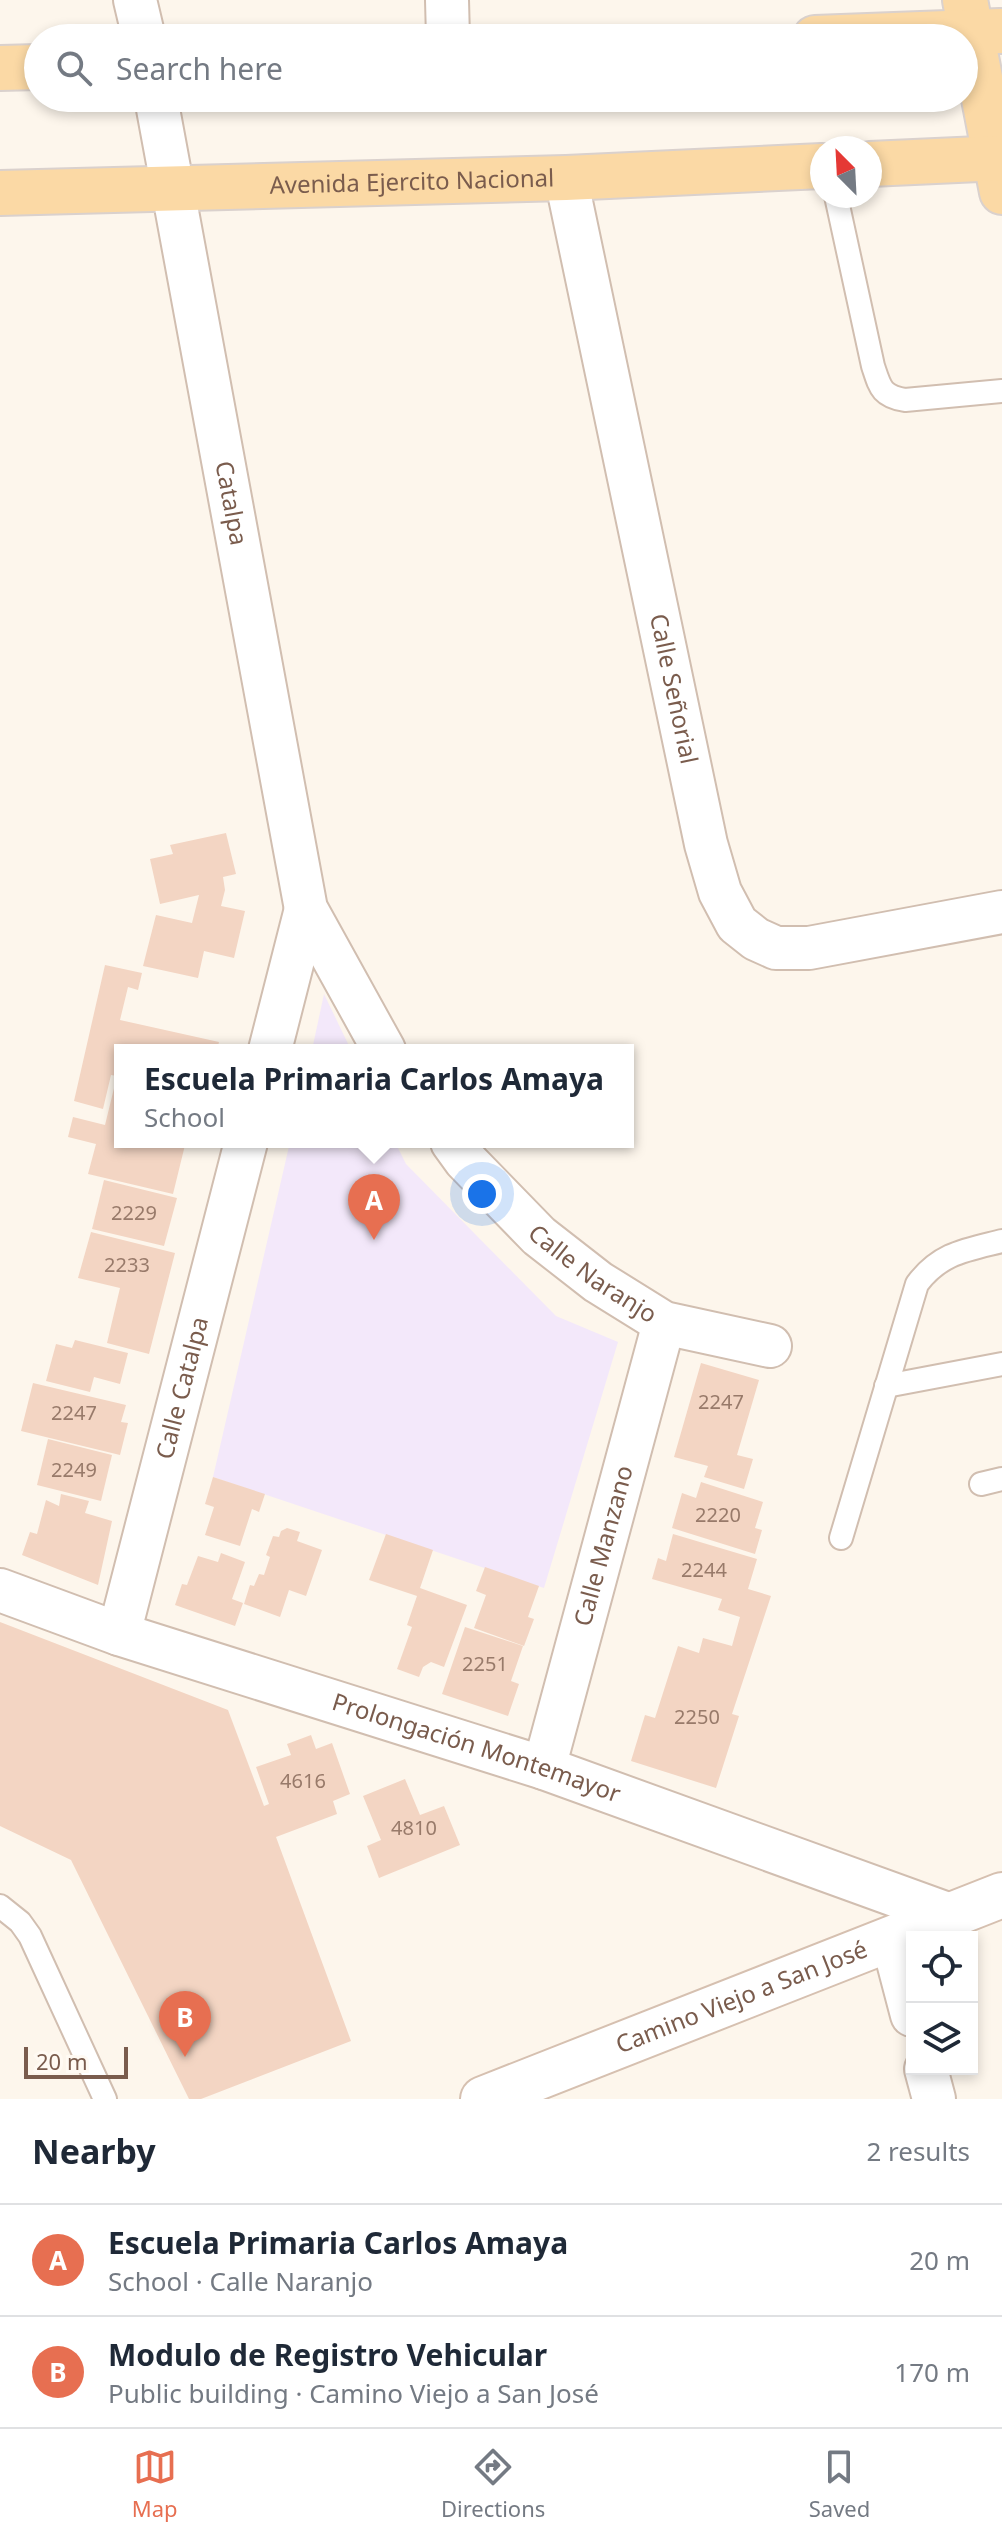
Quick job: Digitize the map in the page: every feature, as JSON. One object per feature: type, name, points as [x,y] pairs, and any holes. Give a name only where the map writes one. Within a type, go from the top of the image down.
[{"type":"main road","points":[[882,164],[1000,169],[979,21],[950,24]]},
{"type":"main road","points":[[0,68],[24,67]]},
{"type":"main road","name":"Avenida Ejercito Nacional","points":[[0,193],[566,178],[810,167]]},
{"type":"street","points":[[135,0],[141,24]]},
{"type":"street","points":[[447,0],[448,24]]},
{"type":"street","name":"Catalpa","points":[[158,112],[306,909]]},
{"type":"street","name":"Calle Señorial","points":[[566,178],[706,844],[720,892],[737,924],[756,939],[776,948],[809,948],[1002,912]]},
{"type":"street","points":[[272,1044],[306,909]]},
{"type":"street","points":[[306,909],[381,1044]]},
{"type":"street","name":"Calle Catalpa","points":[[119,1634],[244,1148]]},
{"type":"street","name":"Calle Naranjo","points":[[456,1148],[539,1236],[598,1282],[664,1323],[770,1346]]},
{"type":"street","name":"Calle Manzano","points":[[544,1768],[664,1323]]},
{"type":"street","name":"Prolongación Montemayor","points":[[0,1590],[119,1634],[544,1768],[950,1915]]},
{"type":"street","name":"Camino Viejo a San José","points":[[483,2099],[1002,1895]]},
{"type":"street","points":[[892,1939],[909,2003]]},
{"type":"street","points":[[928,2075],[934,2099]]},
{"type":"lane","points":[[839,208],[873,366],[881,388],[890,397],[905,400],[1002,391]]},
{"type":"lane","points":[[841,1538],[917,1284],[930,1267],[948,1256],[1002,1241]]},
{"type":"lane","points":[[886,1386],[1002,1364]]},
{"type":"lane","points":[[0,1906],[20,1922],[30,1936],[105,2099]]},
{"type":"shaded area","points":[[324,994],[348,1044],[313,1044]]},
{"type":"shaded area","points":[[289,1148],[398,1148],[406,1164],[556,1316],[618,1342],[544,1588],[213,1477]]},
{"type":"building","points":[[226,833],[236,874],[223,877],[225,890],[221,906],[245,911],[234,958],[204,951],[198,978],[143,966],[156,915],[192,923],[199,895],[160,904],[150,859],[173,854],[170,845]]},
{"type":"building","points":[[105,965],[142,973],[138,990],[128,987],[120,1020],[219,1042],[114,1044],[114,1076],[111,1075],[103,1109],[74,1101]]},
{"type":"building","points":[[114,1088],[114,1148],[184,1148],[173,1194],[88,1174],[96,1144],[68,1137],[73,1117],[105,1125]]},
{"type":"building","points":[[104,1180],[177,1198],[164,1246],[92,1229]]},
{"type":"building","points":[[91,1232],[175,1253],[149,1354],[107,1343],[120,1288],[78,1278]]},
{"type":"building","points":[[75,1340],[128,1353],[120,1384],[94,1377],[90,1392],[46,1381],[56,1344],[72,1348]]},
{"type":"building","points":[[701,1363],[759,1380],[737,1455],[753,1459],[744,1489],[704,1477],[708,1466],[674,1457]]},
{"type":"building","points":[[33,1383],[126,1405],[121,1422],[128,1423],[120,1455],[21,1431]]},
{"type":"building","points":[[48,1439],[112,1455],[101,1501],[37,1485]]},
{"type":"building","points":[[213,1477],[265,1494],[259,1512],[252,1509],[240,1546],[205,1535],[214,1507],[205,1504]]},
{"type":"building","points":[[701,1482],[763,1502],[755,1528],[762,1530],[755,1554],[672,1528],[682,1493],[696,1498]]},
{"type":"building","points":[[61,1494],[89,1501],[85,1513],[112,1521],[98,1585],[22,1555],[30,1532],[37,1534],[46,1500],[59,1506]]},
{"type":"building","points":[[287,1528],[300,1532],[297,1541],[322,1550],[306,1596],[289,1590],[280,1617],[244,1604],[250,1585],[254,1586],[259,1574],[264,1575],[270,1557],[266,1555],[273,1536],[279,1537],[281,1531]]},
{"type":"building","points":[[386,1534],[433,1550],[420,1588],[467,1605],[444,1667],[431,1662],[423,1667],[419,1677],[397,1669],[412,1627],[407,1625],[417,1596],[369,1580]]},
{"type":"building","points":[[673,1534],[757,1559],[748,1589],[771,1596],[732,1714],[739,1716],[716,1788],[631,1761],[645,1715],[655,1718],[678,1646],[699,1653],[703,1638],[732,1646],[740,1617],[718,1610],[722,1599],[652,1579],[658,1558],[666,1561]]},
{"type":"building","points":[[221,1553],[245,1562],[232,1599],[243,1603],[235,1626],[175,1605],[182,1584],[187,1585],[198,1556],[218,1562]]},
{"type":"building","points":[[485,1567],[539,1586],[528,1617],[534,1619],[524,1646],[474,1628],[486,1595],[476,1591]]},
{"type":"building","points":[[0,1622],[228,1710],[264,1806],[269,1804],[256,1767],[291,1755],[287,1744],[311,1735],[316,1749],[332,1743],[350,1794],[333,1801],[337,1814],[276,1837],[351,2041],[201,2099],[189,2099],[71,1860],[0,1826]]},
{"type":"building","points":[[465,1627],[523,1646],[511,1681],[519,1684],[508,1716],[442,1694]]},
{"type":"building","points":[[405,1779],[420,1815],[444,1806],[460,1845],[379,1878],[367,1846],[381,1840],[363,1796]]},
{"type":"place","name":"Escuela Primaria Carlos Amaya","points":[[374,1240]]},
{"type":"place","name":"Modulo de Registro Vehicular","points":[[185,2057]]}]
